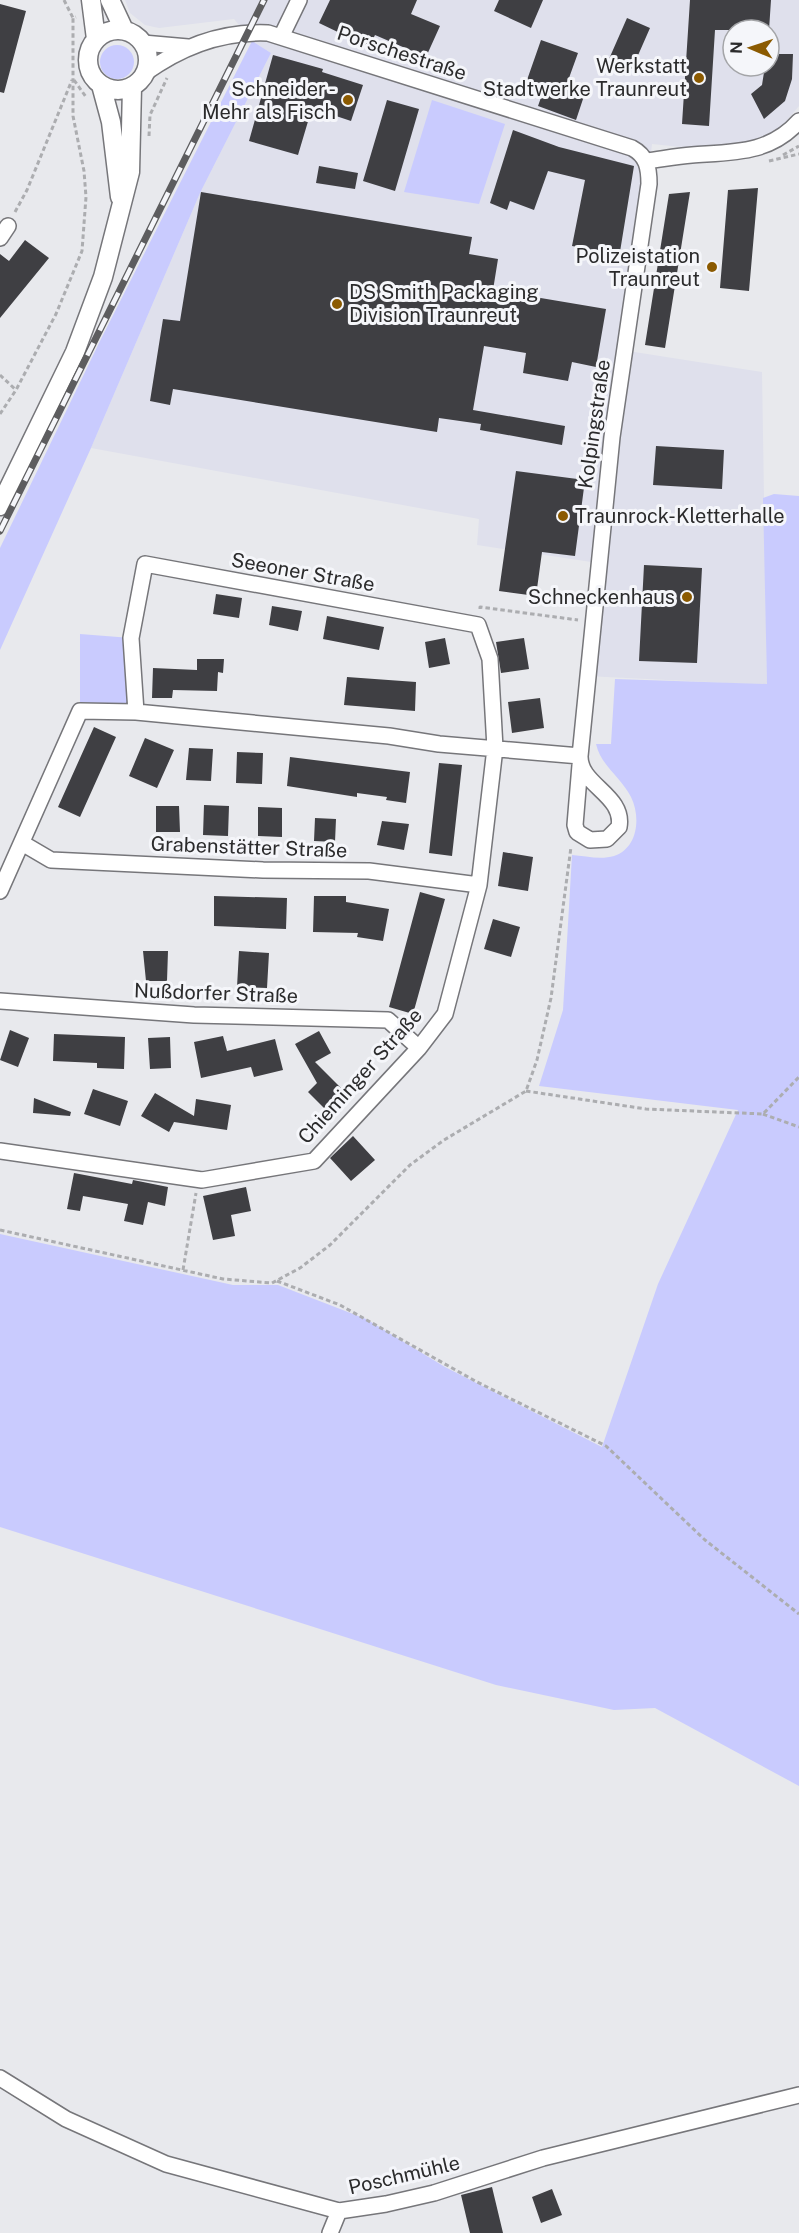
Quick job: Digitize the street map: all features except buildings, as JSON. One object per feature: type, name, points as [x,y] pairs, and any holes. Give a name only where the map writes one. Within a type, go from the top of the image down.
[{"type":"street","points":[[92,0],[96,39]]},
{"type":"street","points":[[110,0],[124,30]]},
{"type":"street","points":[[282,35],[298,0]]},
{"type":"street","points":[[124,30],[143,43],[148,60],[146,72],[132,87],[117,90],[101,85],[92,76],[88,63],[89,50],[96,39],[106,32],[124,30]]},
{"type":"street","name":"Porschestraße","points":[[146,72],[188,47],[234,34],[252,32],[282,35],[359,63],[632,148],[646,161]]},
{"type":"street","name":"Porschestraße","points":[[143,43],[188,47]]},
{"type":"street","points":[[101,85],[111,122],[120,202]]},
{"type":"street","points":[[0,506],[93,307],[130,172],[132,87]]},
{"type":"street","points":[[646,161],[691,155],[729,154],[760,148],[777,140],[799,121]]},
{"type":"street","name":"Kolpingstraße","points":[[577,832],[580,760],[592,622],[612,437],[649,184],[646,161]]},
{"type":"street","name":"Seeoner Straße","points":[[136,712],[131,638],[145,564],[478,625]]},
{"type":"street","points":[[478,625],[490,659],[495,748]]},
{"type":"street","points":[[0,891],[80,711],[136,712],[495,748],[580,760],[615,804],[621,819],[615,835],[607,839],[590,840],[577,832]]},
{"type":"street","name":"Chieminger Straße","points":[[0,1151],[198,1179],[314,1161],[419,1048],[445,1014],[479,885],[495,748]]},
{"type":"street","name":"Grabenstätter Straße","points":[[22,843],[51,860],[263,870],[369,871],[479,885]]},
{"type":"street","name":"Nußdorfer Straße","points":[[0,1001],[194,1015],[388,1020],[419,1048]]},
{"type":"street","name":"Poschmühle","points":[[0,2078],[66,2118],[166,2164],[339,2211],[386,2204],[434,2193],[543,2158],[799,2095]]},
{"type":"street","points":[[330,2233],[339,2211]]},
{"type":"path","points":[[64,0],[73,18],[73,9]]},
{"type":"path","points":[[0,414],[16,390],[56,314],[74,273],[84,240],[84,171],[73,116],[73,79],[27,190],[4,232]]},
{"type":"path","points":[[771,161],[799,154]]},
{"type":"path","points":[[0,375],[16,390]]},
{"type":"path","points":[[478,625],[480,607],[592,622]]},
{"type":"path","points":[[274,1281],[300,1268],[330,1245],[427,1152],[526,1091],[537,1060],[552,998],[568,852],[577,832]]},
{"type":"path","points":[[763,1114],[799,1077]]},
{"type":"path","points":[[526,1091],[646,1109],[763,1114],[799,1127]]},
{"type":"path","points":[[183,1270],[198,1179]]},
{"type":"path","points":[[0,1230],[223,1279],[274,1281],[340,1305],[477,1382],[606,1446],[705,1540],[799,1614]]},
{"type":"shaded area","points":[[125,0],[799,0],[799,106],[783,125],[762,142],[729,152],[652,144],[628,351],[762,372],[767,685],[586,676],[598,563],[477,545],[479,519],[91,448],[200,193],[271,53],[252,41],[234,19],[159,28],[145,25],[130,13]]},
{"type":"shaded area","points":[[252,41],[271,53],[200,193],[91,448],[0,650],[0,548],[100,341]]},
{"type":"shaded area","points":[[117,45],[129,50],[134,62],[129,74],[117,79],[105,74],[100,62],[105,50]]},
{"type":"shaded area","points":[[432,100],[505,124],[479,204],[404,192]]},
{"type":"shaded area","points":[[774,494],[799,496],[799,1786],[655,1708],[614,1710],[496,1685],[0,1527],[0,1234],[233,1285],[278,1285],[366,1319],[445,1367],[602,1447],[658,1284],[738,1110],[539,1086],[563,1010],[572,855],[598,858],[614,856],[628,846],[635,831],[636,814],[631,797],[602,759],[596,744],[611,744],[615,679],[767,684],[763,498]]},
{"type":"shaded area","points":[[80,634],[131,638],[136,712],[80,711]]},
{"type":"railway","points":[[0,531],[264,0]]},
{"type":"place","name":"Werkstatt Stadtwerke Traunreut","points":[[699,78]]},
{"type":"place","name":"Schneider - Mehr als Fisch","points":[[348,100]]},
{"type":"place","name":"Polizeistation Traunreut","points":[[712,267]]},
{"type":"place","name":"DS Smith Packaging Division Traunreut","points":[[337,304]]},
{"type":"place","name":"Traunrock-Kletterhalle","points":[[563,516]]},
{"type":"place","name":"Schneckenhaus","points":[[687,597]]}]
